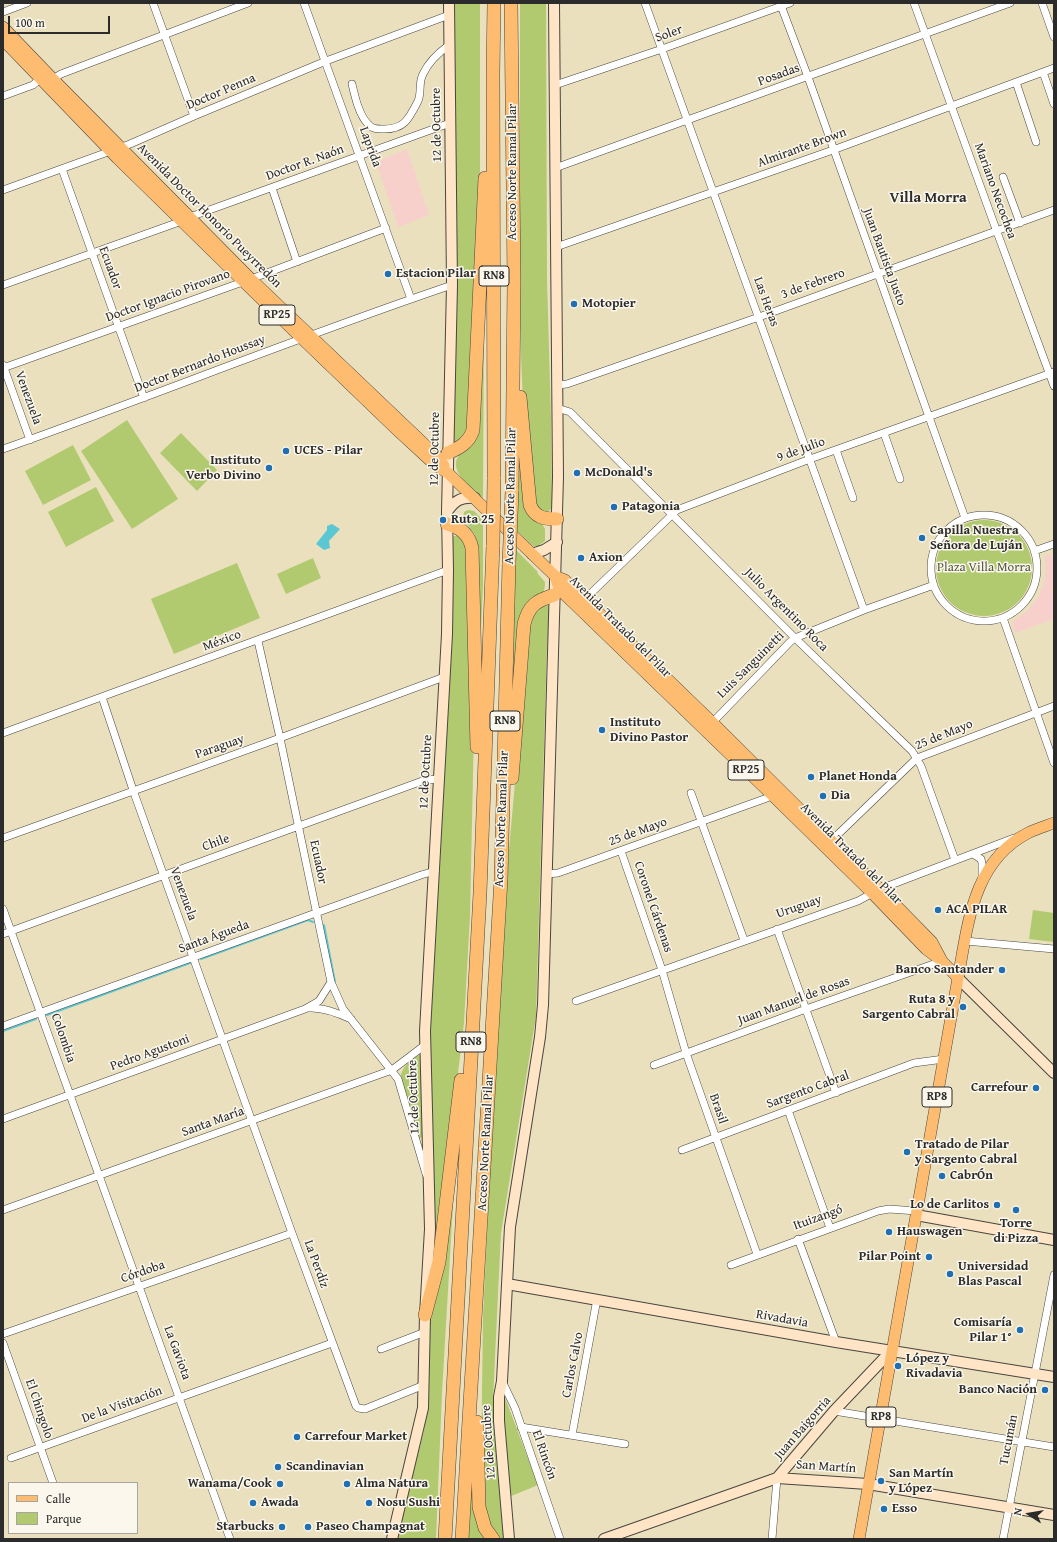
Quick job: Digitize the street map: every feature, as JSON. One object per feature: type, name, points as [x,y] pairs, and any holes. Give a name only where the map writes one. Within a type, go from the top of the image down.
[{"type":"highway","name":"Acceso Norte Ramal Pilar","points":[[444,1539],[480,893],[493,545],[494,3]]},
{"type":"highway","name":"Acceso Norte Ramal Pilar","points":[[462,1539],[501,880],[512,491],[514,281],[511,3]]},
{"type":"highway","points":[[448,453],[465,444],[473,430],[488,119],[493,73]]},
{"type":"highway","points":[[514,281],[520,392],[530,503],[533,512],[538,516],[557,519]]},
{"type":"highway","points":[[447,518],[468,536],[473,553],[480,893]]},
{"type":"highway","points":[[501,880],[509,816],[522,632],[527,614],[532,606],[541,600],[554,595]]},
{"type":"highway","points":[[425,1315],[439,1262],[462,1072],[472,1017]]},
{"type":"highway","points":[[475,1333],[479,1507],[485,1528],[493,1539]]},
{"type":"main road","name":"Avenida Doctor Honorio Pueyrredón","points":[[3,26],[116,149]]},
{"type":"main road","name":"Avenida Doctor Honorio Pueyrredón","points":[[3,40],[40,79],[116,149],[247,280],[440,459],[448,473],[555,576]]},
{"type":"main road","name":"Avenida Tratado del Pilar","points":[[555,576],[565,580],[585,599],[709,726],[876,891],[926,949],[942,961],[958,978]]},
{"type":"main road","name":"Avenida Tratado del Pilar","points":[[555,576],[559,589],[709,726]]},
{"type":"main road","name":"Uruguay","points":[[982,878],[1000,854],[1009,845],[1028,833],[1054,823]]},
{"type":"main road","name":"RP8","points":[[859,1539],[958,978],[973,906],[982,878]]},
{"type":"street","points":[[3,12],[27,3]]},
{"type":"street","points":[[153,3],[194,116]]},
{"type":"street","points":[[53,79],[61,74],[165,33],[248,3]]},
{"type":"street","name":"Laprida","points":[[304,3],[411,299]]},
{"type":"street","name":"12 de Octubre","points":[[392,1539],[423,1408],[425,1315],[430,1229],[425,1045],[448,570],[447,518],[452,285],[449,3]]},
{"type":"street","name":"12 de Octubre","points":[[509,1539],[499,1421],[499,1397],[502,1381],[506,1284],[511,1221],[542,1022],[554,595],[557,542],[554,3]]},
{"type":"street","name":"Las Heras","points":[[645,3],[864,610]]},
{"type":"street","name":"Soler","points":[[555,86],[790,3]]},
{"type":"street","name":"Mariano Necochea","points":[[914,3],[997,232],[1052,373],[1054,386]]},
{"type":"street","name":"Posadas","points":[[555,168],[1010,3]]},
{"type":"street","points":[[1042,3],[1054,37]]},
{"type":"street","name":"Juan Bautista Justo","points":[[781,5],[808,77],[877,274],[930,416],[965,518]]},
{"type":"street","name":"Doctor Penna","points":[[3,190],[116,149],[326,61],[449,15]]},
{"type":"street","points":[[352,84],[362,113],[367,123],[372,128],[390,130],[399,128],[406,122],[419,99],[422,76],[429,63],[449,44]]},
{"type":"street","name":"Almirante Brown","points":[[556,247],[833,150],[1054,68]]},
{"type":"street","points":[[1043,72],[1054,104]]},
{"type":"street","points":[[3,96],[33,85],[40,79]]},
{"type":"street","points":[[1016,82],[1036,142]]},
{"type":"street","name":"Doctor R. Naón","points":[[3,285],[450,123]]},
{"type":"street","name":"Ecuador","points":[[62,169],[144,398]]},
{"type":"street","points":[[1003,176],[1020,223]]},
{"type":"street","points":[[272,188],[297,262]]},
{"type":"street","name":"3 de Febrero","points":[[557,385],[568,384],[759,317],[997,232],[1054,210]]},
{"type":"street","name":"Doctor Ignacio Pirovano","points":[[3,367],[119,327],[386,228]]},
{"type":"street","name":"Doctor Bernardo Houssay","points":[[3,449],[144,398],[306,336],[452,285]]},
{"type":"street","name":"Venezuela","points":[[3,367],[30,440]]},
{"type":"street","name":"9 de Julio","points":[[585,599],[677,510],[836,450],[1052,373]]},
{"type":"street","name":"Julio Argentino Roca","points":[[557,408],[570,412],[673,513],[796,638],[912,751],[921,766],[955,860]]},
{"type":"street","points":[[884,433],[900,480]]},
{"type":"street","points":[[836,450],[853,498]]},
{"type":"street","points":[[447,518],[452,504],[459,499],[466,497],[475,498]]},
{"type":"street","points":[[987,515],[1001,518],[1014,524],[1024,533],[1034,551],[1037,573],[1031,594],[1022,606],[1010,615],[1003,618],[984,622],[968,619],[953,611],[945,604],[934,585],[931,571],[932,556],[938,543],[946,531],[965,518],[987,515]]},
{"type":"street","points":[[532,554],[544,550],[557,542]]},
{"type":"street","points":[[1034,551],[1054,544]]},
{"type":"street","name":"México","points":[[3,733],[258,641],[448,570]]},
{"type":"street","name":"Luis Sanguinetti","points":[[709,726],[790,642],[796,638],[864,610],[934,585]]},
{"type":"street","points":[[1003,618],[1054,763]]},
{"type":"street","name":"Ecuador","points":[[258,641],[280,738],[330,982],[337,998],[352,1020],[398,1079],[415,1140],[429,1182]]},
{"type":"street","name":"Paraguay","points":[[3,838],[444,677]]},
{"type":"street","name":"Venezuela","points":[[102,697],[133,790],[252,1120]]},
{"type":"street","name":"25 de Mayo","points":[[828,844],[917,758],[1054,706]]},
{"type":"street","name":"Chile","points":[[3,934],[425,780],[439,778]]},
{"type":"street","name":"25 de Mayo","points":[[547,874],[558,872],[701,822],[767,798],[776,791]]},
{"type":"street","points":[[692,792],[701,822],[744,940]]},
{"type":"street","name":"Uruguay","points":[[576,1001],[744,940],[858,901],[876,891],[1028,833]]},
{"type":"street","name":"Coronel Cárdenas","points":[[620,851],[662,970]]},
{"type":"street","points":[[973,854],[981,859],[982,878]]},
{"type":"street","name":"Santa Águeda","points":[[3,1026],[316,912],[421,875],[434,872]]},
{"type":"street","name":"Colombia","points":[[3,909],[99,1175]]},
{"type":"street","points":[[777,929],[836,1093]]},
{"type":"street","points":[[965,941],[1054,949]]},
{"type":"street","name":"Juan Manuel de Rosas","points":[[654,1065],[942,961]]},
{"type":"street","name":"Brasil","points":[[662,970],[686,1053],[757,1254]]},
{"type":"street","name":"RP25","points":[[958,978],[1054,1073]]},
{"type":"street","points":[[323,996],[328,993],[337,998],[336,1006],[328,1011],[322,1003],[323,996],[330,982]]},
{"type":"street","name":"Pedro Agustoni","points":[[3,1119],[305,1009],[320,1001],[323,996]]},
{"type":"street","name":"Pedro Agustoni","points":[[305,1009],[316,1008],[352,1020]]},
{"type":"street","name":"Santa María","points":[[3,1210],[392,1070],[425,1045]]},
{"type":"street","name":"Sargento Cabral","points":[[682,1150],[914,1063],[944,1060]]},
{"type":"street","points":[[788,1110],[830,1228]]},
{"type":"street","name":"La Perdíz","points":[[252,1120],[356,1406],[361,1409],[365,1409],[424,1385]]},
{"type":"street","points":[[415,1140],[428,1140]]},
{"type":"street","name":"La Gaviota","points":[[99,1175],[180,1397],[201,1462],[230,1539]]},
{"type":"street","name":"Ituizangó","points":[[731,1265],[757,1254],[884,1209],[916,1213],[1054,1240]]},
{"type":"street","name":"Córdoba","points":[[3,1334],[292,1233]]},
{"type":"street","points":[[798,1239],[836,1342]]},
{"type":"street","name":"Tucumán","points":[[1003,1539],[1054,1275]]},
{"type":"street","name":"Rivadavia","points":[[506,1284],[836,1342],[1054,1377]]},
{"type":"street","name":"Carlos Calvo","points":[[572,1435],[597,1299]]},
{"type":"street","points":[[381,1349],[425,1332]]},
{"type":"street","name":"El Chingolo","points":[[3,1343],[53,1482]]},
{"type":"street","name":"De la Visitación","points":[[11,1458],[332,1343]]},
{"type":"street","name":"Juan Baigorria","points":[[772,1539],[777,1478],[834,1411],[892,1350]]},
{"type":"street","name":"El Rincón","points":[[502,1381],[515,1408],[560,1539]]},
{"type":"street","points":[[834,1411],[1054,1447]]},
{"type":"street","points":[[521,1427],[625,1444]]},
{"type":"street","name":"San Martín","points":[[604,1539],[777,1478],[868,1484],[1054,1515]]},
{"type":"shaded area","points":[[407,149],[429,215],[398,227],[376,162]]},
{"type":"shaded area","points":[[1051,554],[1054,563],[1054,619],[1015,633],[1011,623],[1029,609],[1039,596],[1045,577],[1045,556]]},
{"type":"green space","points":[[452,3],[480,3],[480,196],[469,434],[456,443],[453,442]]},
{"type":"green space","points":[[520,3],[546,3],[547,279],[552,503],[551,509],[548,512],[543,513],[535,507],[530,475],[526,442],[522,376],[520,278]]},
{"type":"green space","points":[[484,320],[483,498],[463,479],[456,467],[456,461],[459,455],[469,447]]},
{"type":"green space","points":[[516,388],[525,494],[545,529],[545,541],[538,546],[533,546],[513,527]]},
{"type":"green space","points":[[127,420],[178,499],[132,529],[81,451]]},
{"type":"green space","points":[[181,433],[217,470],[197,491],[160,453]]},
{"type":"green space","points":[[73,445],[91,480],[43,505],[25,471]]},
{"type":"green space","points":[[96,487],[114,521],[66,547],[48,512]]},
{"type":"green space","points":[[468,510],[474,511],[483,520],[481,631],[477,541],[475,535],[463,519],[464,512]]},
{"type":"green space","name":"Plaza Villa Morra","points":[[984,520],[1002,523],[1018,534],[1029,550],[1032,568],[1029,586],[1018,602],[1002,613],[984,616],[966,613],[950,602],[939,586],[936,568],[939,550],[950,534],[966,523]]},
{"type":"green space","points":[[454,536],[460,536],[466,540],[474,727],[470,916],[464,1023],[436,1256],[432,1259],[428,1048],[443,799],[451,539]]},
{"type":"green space","points":[[513,547],[537,571],[545,582],[545,586],[543,593],[530,603],[512,714]]},
{"type":"green space","points":[[313,558],[321,578],[286,594],[277,574]]},
{"type":"green space","points":[[237,563],[260,618],[174,654],[151,599]]},
{"type":"green space","points":[[545,604],[549,606],[550,618],[547,644],[536,1016],[501,1233],[493,1401],[494,1434],[506,1529],[505,1536],[502,1539],[494,1539],[487,1528],[481,1469],[483,1316],[499,989],[509,850],[530,613]]},
{"type":"green space","points":[[1033,910],[1054,913],[1054,942],[1029,939]]},
{"type":"green space","points":[[416,1056],[422,1056],[423,1136],[418,1138],[400,1079],[402,1071],[407,1064]]},
{"type":"green space","points":[[455,1170],[442,1393],[436,1539],[397,1539],[424,1431],[429,1382],[429,1325],[431,1307]]},
{"type":"green space","points":[[504,1395],[538,1485],[509,1497],[502,1440]]},
{"type":"green space","points":[[473,1431],[482,1535],[484,1539],[466,1539]]},
{"type":"water","points":[[332,524],[340,529],[329,541],[330,548],[324,550],[316,544],[327,530],[327,526]]},
{"type":"waterway","points":[[201,959],[308,920],[313,922]]},
{"type":"waterway","points":[[324,925],[335,982]]},
{"type":"waterway","points":[[47,1015],[190,963]]},
{"type":"waterway","points":[[3,1031],[36,1019]]},
{"type":"place","name":"Estacion Pilar","points":[[388,274]]},
{"type":"place","name":"Motopier","points":[[574,304]]},
{"type":"place","name":"UCES - Pilar","points":[[286,451]]},
{"type":"place","name":"Instituto Verbo Divino","points":[[269,468]]},
{"type":"place","name":"McDonald's","points":[[577,473]]},
{"type":"place","name":"Patagonia","points":[[614,507]]},
{"type":"place","name":"Ruta 25","points":[[443,520]]},
{"type":"place","name":"Capilla Nuestra Señora de Luján","points":[[922,538]]},
{"type":"place","name":"Axion","points":[[581,558]]},
{"type":"place","name":"Instituto Divino Pastor","points":[[602,730]]},
{"type":"place","name":"Planet Honda","points":[[811,777]]},
{"type":"place","name":"Dia","points":[[823,796]]},
{"type":"place","name":"ACA PILAR","points":[[938,910]]},
{"type":"place","name":"Banco Santander","points":[[1002,970]]},
{"type":"place","name":"Ruta 8 y Sargento Cabral","points":[[963,1007]]},
{"type":"place","name":"Carrefour","points":[[1036,1088]]},
{"type":"place","name":"Tratado de Pilar y Sargento Cabral","points":[[907,1152]]},
{"type":"place","name":"CabrÓn","points":[[942,1176]]},
{"type":"place","name":"Lo de Carlitos","points":[[997,1205]]},
{"type":"place","name":"Torre di Pizza","points":[[1016,1210]]},
{"type":"place","name":"Hauswagen","points":[[889,1232]]},
{"type":"place","name":"Pilar Point","points":[[929,1257]]},
{"type":"place","name":"Universidad Blas Pascal","points":[[950,1274]]},
{"type":"place","name":"Comisaría Pilar 1°","points":[[1020,1330]]},
{"type":"place","name":"López y Rivadavia","points":[[898,1366]]},
{"type":"place","name":"Banco Nación","points":[[1045,1390]]},
{"type":"place","name":"Carrefour Market","points":[[297,1437]]},
{"type":"place","name":"Scandinavian","points":[[278,1467]]},
{"type":"place","name":"San Martín y López","points":[[881,1481]]},
{"type":"place","name":"Wanama/Cook","points":[[280,1484]]},
{"type":"place","name":"Alma Natura","points":[[347,1484]]},
{"type":"place","name":"Awada","points":[[253,1503]]},
{"type":"place","name":"Nosu Sushi","points":[[369,1503]]},
{"type":"place","name":"Esso","points":[[884,1509]]},
{"type":"place","name":"Starbucks","points":[[282,1527]]},
{"type":"place","name":"Paseo Champagnat","points":[[308,1527]]},
{"type":"district","name":"Villa Morra","points":[[928,198]]}]
